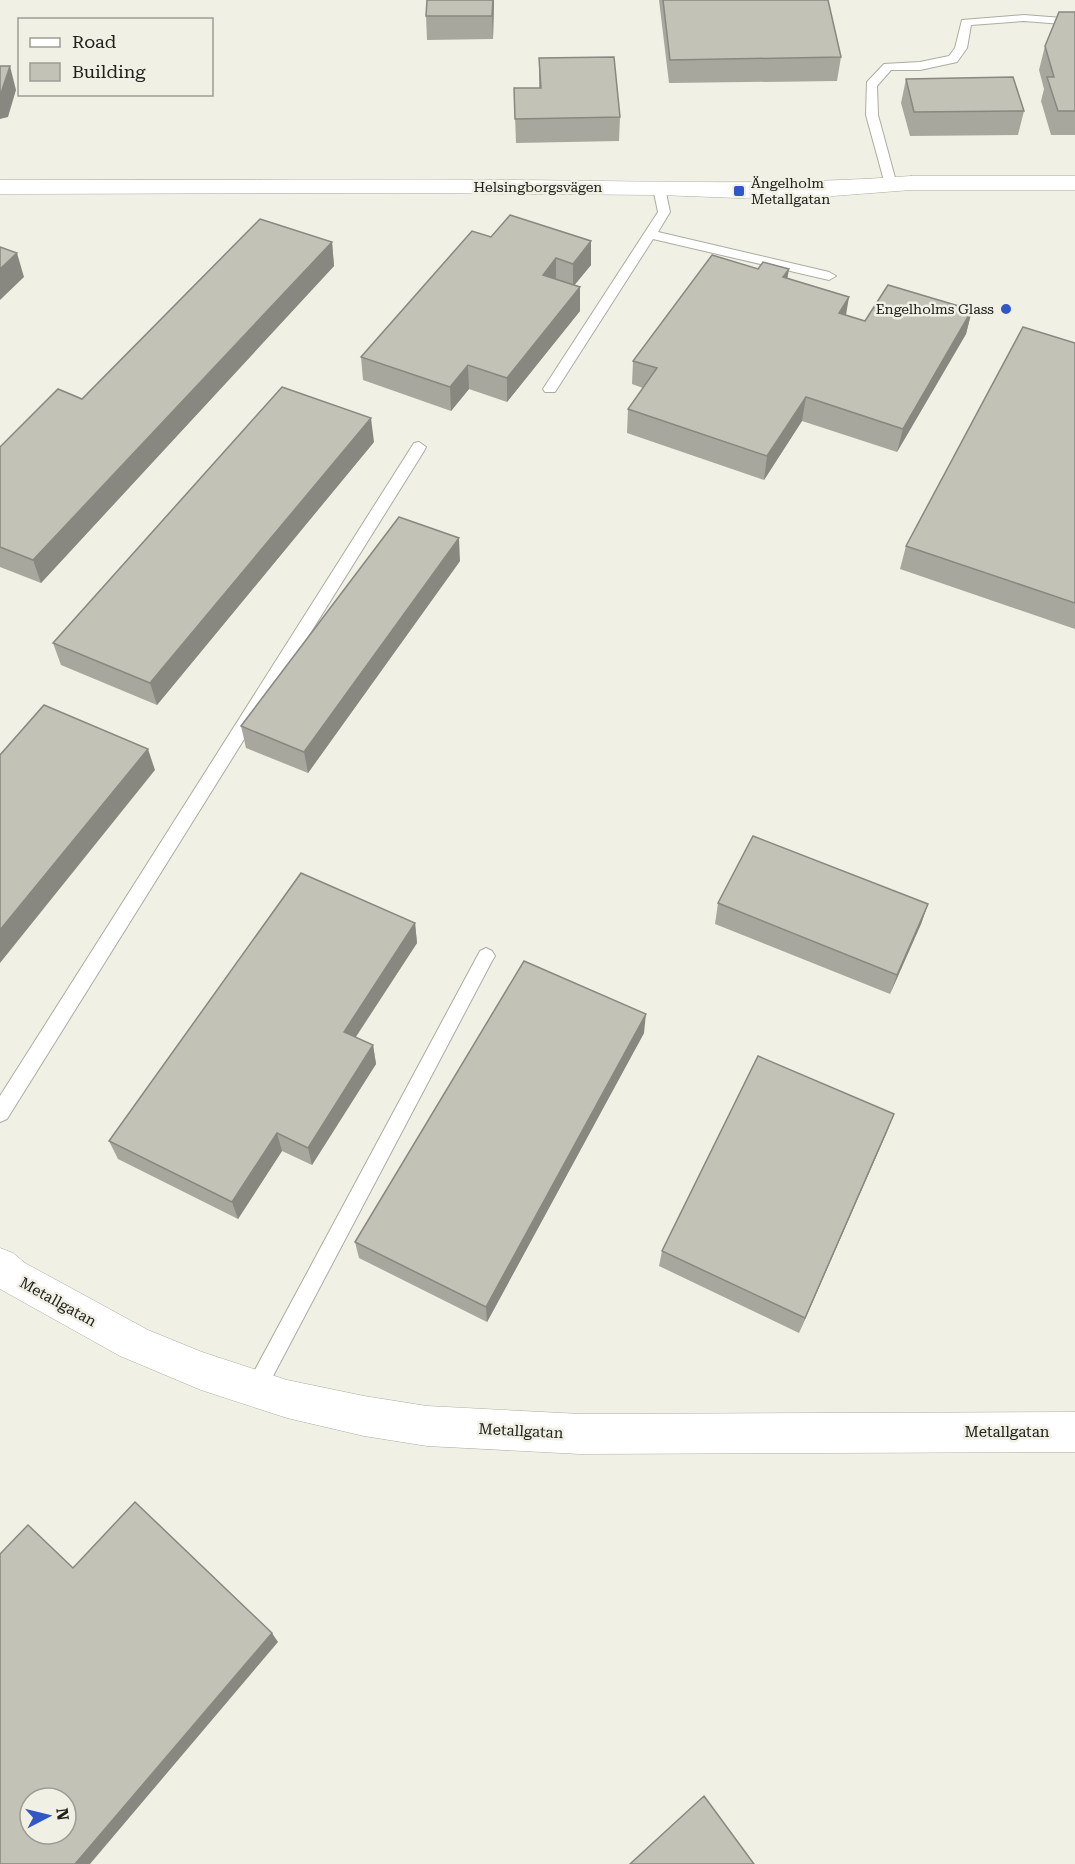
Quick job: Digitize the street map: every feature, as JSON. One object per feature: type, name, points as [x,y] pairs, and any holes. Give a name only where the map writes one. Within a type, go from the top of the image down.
[{"type":"main road","name":"Helsingborgsvägen","points":[[0,187],[659,188],[739,191],[891,185],[1075,183]]},
{"type":"main road","name":"Metallgatan","points":[[0,1266],[20,1281],[134,1343],[201,1371],[287,1399],[364,1416],[427,1426],[580,1434],[1075,1432]]},
{"type":"lane","points":[[891,185],[872,115],[871,85],[888,67],[920,66],[953,59],[961,48],[966,22],[1024,18],[1075,22]]},
{"type":"lane","points":[[550,389],[664,212],[659,188]]},
{"type":"lane","points":[[648,234],[830,276]]},
{"type":"lane","points":[[0,1113],[419,447]]},
{"type":"lane","points":[[256,1388],[486,956]]},
{"type":"building","points":[[427,0],[493,0],[492,16],[426,16]]},
{"type":"building","points":[[663,0],[828,0],[841,57],[670,60]]},
{"type":"building","points":[[1059,12],[1075,12],[1075,111],[1058,111],[1047,77],[1054,77],[1045,46]]},
{"type":"building","points":[[614,57],[620,117],[515,119],[514,88],[541,88],[539,58]]},
{"type":"building","points":[[0,66],[10,66],[0,94]]},
{"type":"building","points":[[1013,77],[1024,111],[914,112],[906,79]]},
{"type":"building","points":[[510,215],[591,241],[573,264],[556,258],[543,275],[580,287],[507,378],[468,365],[450,387],[361,357],[472,231],[491,237]]},
{"type":"building","points":[[260,219],[332,242],[33,560],[0,547],[0,447],[58,389],[82,399]]},
{"type":"building","points":[[0,247],[17,253],[0,269]]},
{"type":"building","points":[[712,255],[758,269],[763,262],[789,269],[783,277],[849,297],[839,313],[865,321],[888,285],[972,310],[903,429],[806,397],[767,456],[628,409],[657,368],[633,361]]},
{"type":"building","points":[[1023,327],[1075,343],[1075,603],[906,546]]},
{"type":"building","points":[[282,387],[371,418],[150,683],[53,643]]},
{"type":"building","points":[[399,517],[459,538],[304,752],[241,726]]},
{"type":"building","points":[[44,705],[148,749],[0,930],[0,755]]},
{"type":"building","points":[[753,836],[928,904],[897,975],[718,903]]},
{"type":"building","points":[[301,873],[415,923],[344,1032],[373,1045],[308,1148],[277,1133],[232,1202],[109,1141]]},
{"type":"building","points":[[524,961],[646,1014],[486,1307],[355,1242]]},
{"type":"building","points":[[758,1056],[894,1114],[805,1318],[662,1251]]},
{"type":"building","points":[[135,1502],[272,1633],[75,1864],[0,1864],[0,1554],[28,1525],[73,1568]]},
{"type":"building","points":[[704,1796],[754,1864],[630,1864]]},
{"type":"place","name":"Ängelholm Metallgatan","points":[[739,191]]},
{"type":"place","name":"Engelholms Glass","points":[[1006,309]]}]
